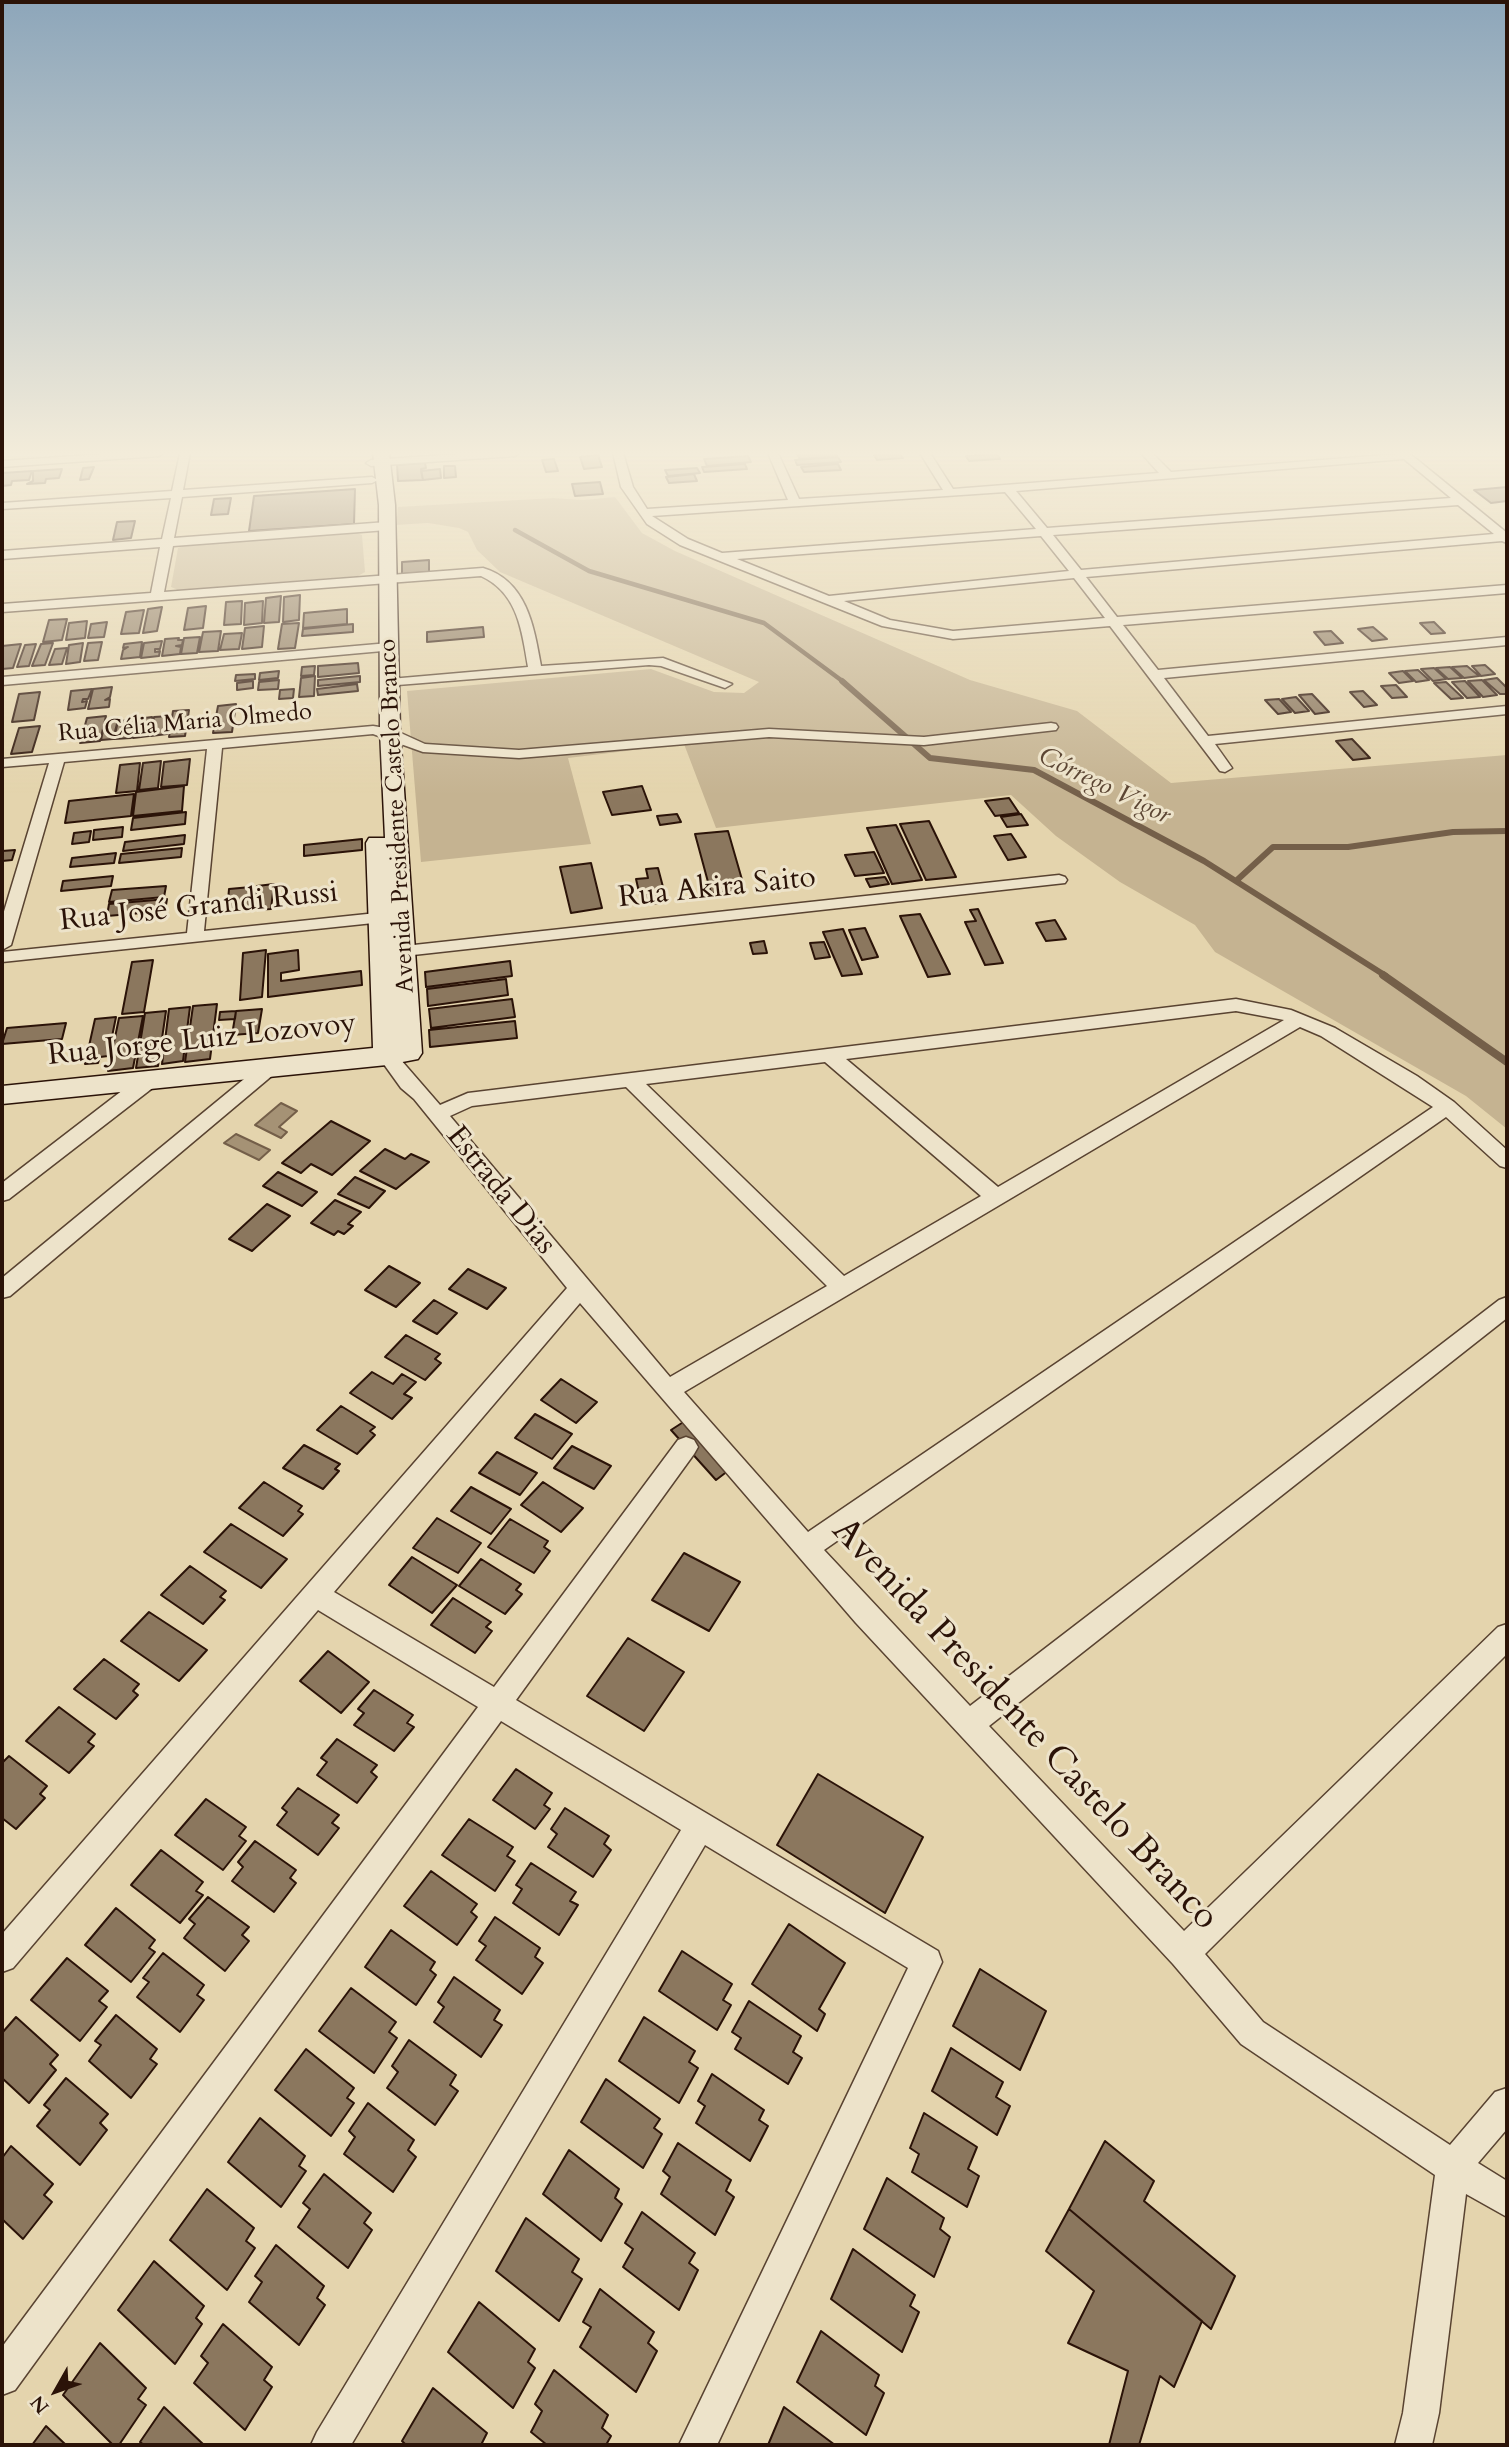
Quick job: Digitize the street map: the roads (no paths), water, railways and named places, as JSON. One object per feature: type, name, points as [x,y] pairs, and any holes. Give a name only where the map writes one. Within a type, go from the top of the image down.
[{"type":"street","points":[[158,595],[164,567]]},
{"type":"street","name":"Avenida Presidente Castelo Branco","points":[[381,567],[382,730],[398,1055]]},
{"type":"street","points":[[744,567],[887,623],[953,635],[1507,589]]},
{"type":"street","points":[[1071,567],[1225,768]]},
{"type":"street","points":[[826,599],[1158,567]]},
{"type":"street","points":[[2,608],[483,572],[501,580],[520,601],[535,671]]},
{"type":"street","points":[[1153,675],[1507,641]]},
{"type":"street","name":"Avenida Presidente Castelo Branco","points":[[382,648],[390,683],[382,730]]},
{"type":"street","points":[[2,681],[382,648]]},
{"type":"street","points":[[390,683],[649,661],[663,662],[725,684]]},
{"type":"street","points":[[1204,741],[1507,710]]},
{"type":"street","points":[[382,730],[423,748],[519,754],[769,733],[896,742],[1051,727]]},
{"type":"street","name":"Rua Célia Maria Olmedo","points":[[2,764],[215,742],[382,730]]},
{"type":"street","points":[[195,936],[215,742]]},
{"type":"street","points":[[2,945],[58,758]]},
{"type":"street","name":"Rua Akira Saito","points":[[393,952],[1059,880]]},
{"type":"street","name":"Rua José Grandi Russi","points":[[2,957],[391,917]]},
{"type":"street","points":[[438,1114],[468,1100],[1236,1005],[1285,1014],[1351,1046],[1410,1081],[1447,1107],[1507,1161]]},
{"type":"street","points":[[667,1390],[1298,1020]]},
{"type":"street","name":"Rua Jorge Luiz Lozovoy","points":[[2,1095],[273,1065],[398,1055]]},
{"type":"street","name":"Estrada Dias","points":[[398,1055],[408,1083],[438,1114],[580,1288]]},
{"type":"street","points":[[829,1055],[996,1197]]},
{"type":"street","points":[[2,1290],[273,1065]]},
{"type":"street","points":[[2,1194],[152,1078]]},
{"type":"street","points":[[630,1080],[842,1288]]},
{"type":"street","points":[[806,1548],[1447,1107]]},
{"type":"street","name":"Avenida Presidente Castelo Branco","points":[[580,1288],[667,1390],[696,1436],[806,1548],[1184,1953],[1252,2033],[1453,2167]]},
{"type":"street","points":[[2,1957],[580,1288]]},
{"type":"street","points":[[969,1724],[1507,1306]]},
{"type":"street","points":[[2,2377],[496,1703],[696,1436]]},
{"type":"street","points":[[316,1595],[927,1962],[698,2445]]},
{"type":"street","points":[[1184,1953],[1507,1636]]},
{"type":"street","points":[[330,2445],[700,1826]]},
{"type":"street","points":[[1414,2445],[1421,2413],[1453,2167],[1507,2104]]},
{"type":"street","points":[[1453,2167],[1507,2200]]},
{"type":"waterway","name":"Córrego Vigor","points":[[582,567],[764,623],[845,683]]},
{"type":"waterway","name":"Córrego Vigor","points":[[842,681],[930,758],[1034,770],[1204,861],[1386,976]]},
{"type":"waterway","points":[[1236,881],[1273,847],[1348,847],[1453,832],[1507,831]]},
{"type":"waterway","name":"Córrego Vigor","points":[[1383,975],[1507,1062]]}]
